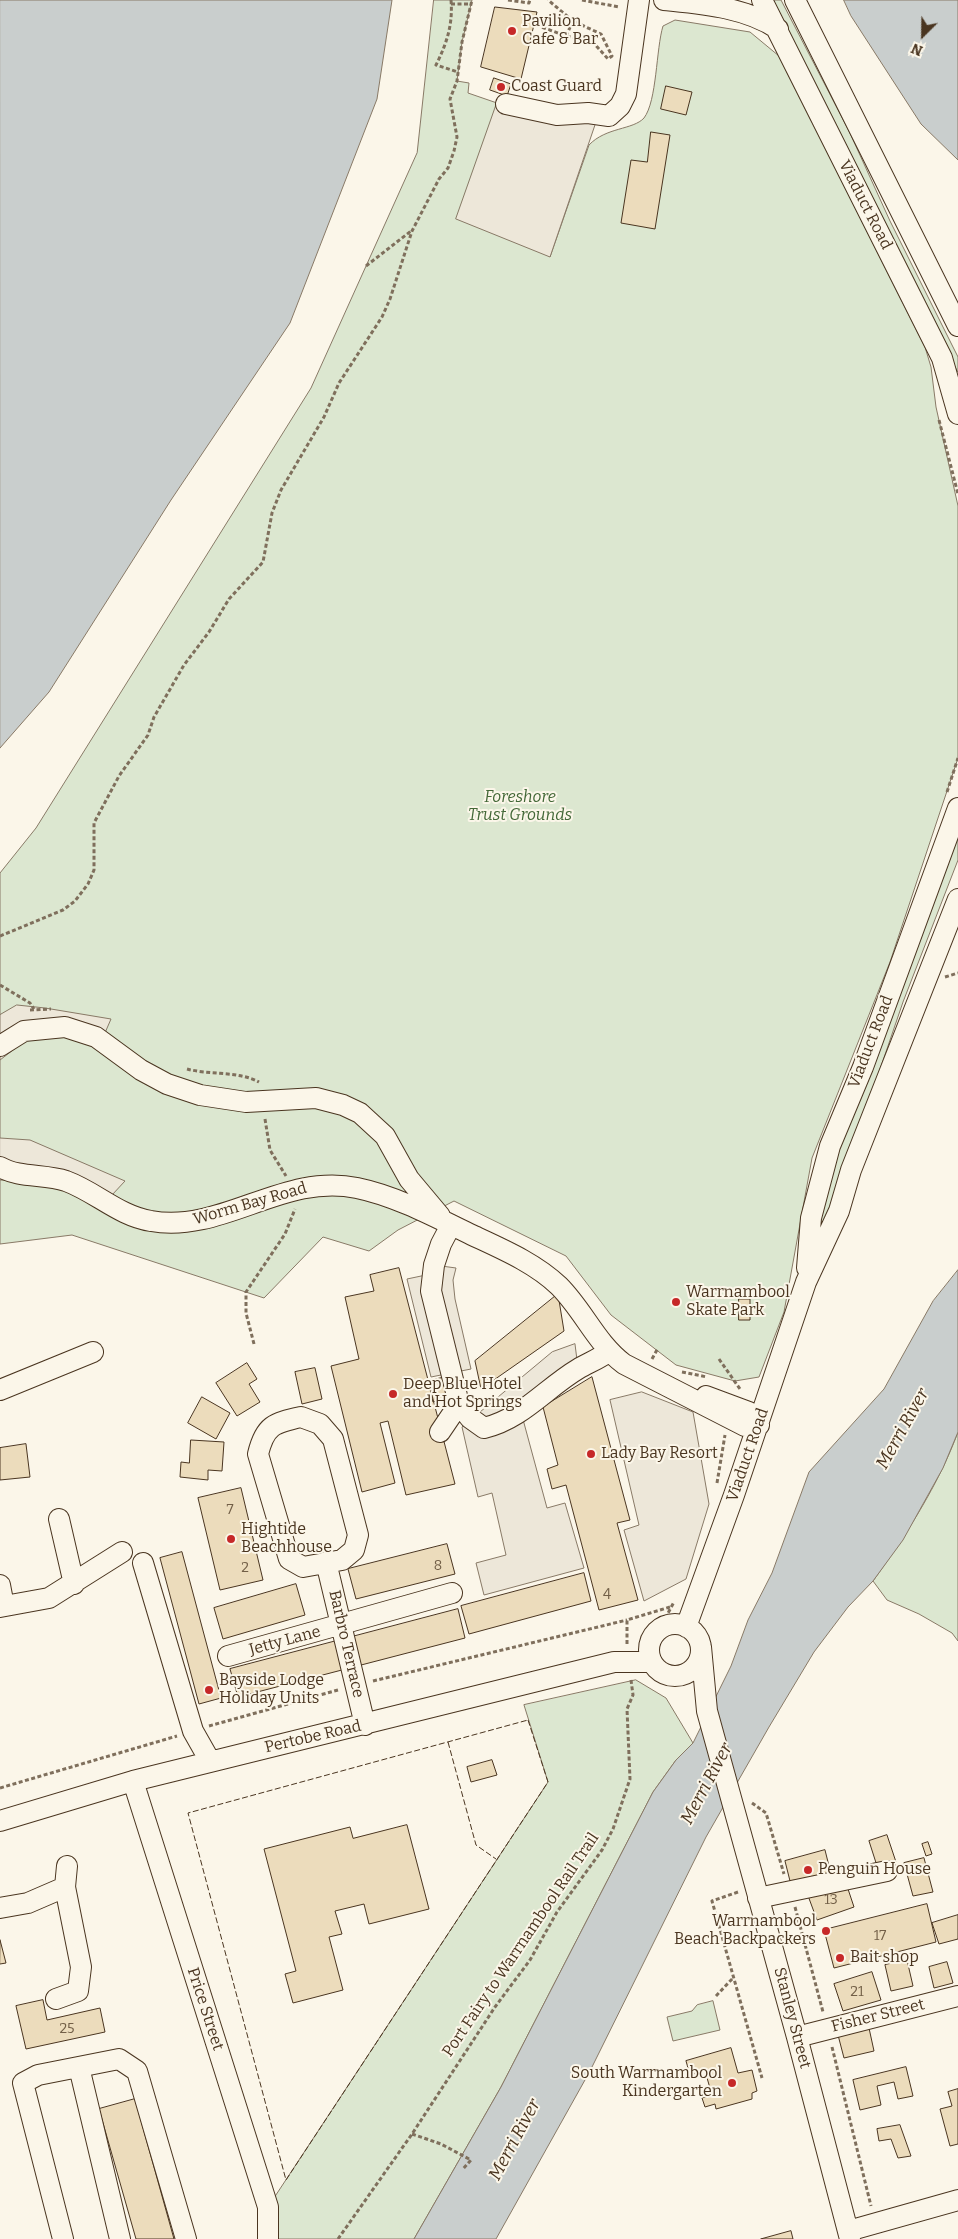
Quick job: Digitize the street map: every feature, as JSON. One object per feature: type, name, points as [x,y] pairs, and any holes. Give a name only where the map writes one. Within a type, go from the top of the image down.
[{"type":"street","points":[[506,104],[557,115],[588,113],[609,116],[620,106],[626,94],[639,0]]},
{"type":"street","points":[[664,0],[740,12],[762,19],[778,29]]},
{"type":"street","name":"Viaduct Road","points":[[762,0],[942,358],[958,414]]},
{"type":"street","name":"Viaduct Road","points":[[795,0],[958,326]]},
{"type":"street","name":"Viaduct Road","points":[[806,1282],[811,1218],[830,1146],[863,1067],[958,808]]},
{"type":"street","name":"Viaduct Road","points":[[686,1627],[759,1425],[806,1282],[839,1211],[851,1170],[958,899]]},
{"type":"street","name":"Worm Bay Road","points":[[0,1046],[24,1031],[49,1027],[65,1027],[96,1037],[141,1070],[167,1084],[200,1094],[246,1102],[316,1098],[343,1105],[375,1124],[397,1156],[419,1194],[448,1223]]},
{"type":"street","points":[[362,1189],[377,1189],[388,1184],[396,1170],[397,1156]]},
{"type":"street","name":"Worm Bay Road","points":[[0,1167],[16,1173],[42,1175],[66,1181],[126,1214],[151,1221],[168,1222],[207,1218],[308,1186],[336,1184],[362,1189],[448,1223],[521,1259],[548,1278],[568,1297],[608,1352],[624,1364],[745,1426],[759,1425]]},
{"type":"street","points":[[448,1223],[436,1258],[431,1291],[459,1404],[470,1418],[484,1428],[500,1424],[521,1412],[578,1368],[608,1352]]},
{"type":"street","points":[[0,1390],[93,1352]]},
{"type":"street","name":"Worm Bay Road","points":[[668,1386],[738,1407],[749,1412],[759,1425]]},
{"type":"street","points":[[440,1432],[459,1404]]},
{"type":"street","points":[[302,1417],[320,1424],[333,1439],[358,1536],[354,1550],[342,1560],[326,1562],[303,1566],[289,1560],[258,1454],[262,1436],[278,1422],[302,1417]]},
{"type":"street","points":[[59,1519],[74,1584]]},
{"type":"street","points":[[0,1585],[2,1606],[49,1598],[122,1552]]},
{"type":"street","name":"Barbro Terrace","points":[[326,1562],[365,1725]]},
{"type":"street","points":[[143,1563],[193,1731],[210,1761]]},
{"type":"street","name":"Jetty Lane","points":[[228,1656],[452,1593]]},
{"type":"street","points":[[672,1624],[686,1627],[698,1639],[700,1647],[698,1663],[692,1669],[677,1676],[669,1675],[657,1668],[654,1645],[672,1624]]},
{"type":"street","name":"Pertobe Road","points":[[0,1821],[133,1781],[210,1761],[627,1660],[654,1645]]},
{"type":"street","name":"Stanley Street","points":[[700,1647],[707,1711],[739,1803],[756,1892],[797,2037],[849,2235]]},
{"type":"street","name":"Stanley Street","points":[[669,1675],[691,1689],[707,1711]]},
{"type":"street","name":"Price Street","points":[[133,1781],[268,2207],[268,2239]]},
{"type":"street","points":[[56,1999],[78,1991],[81,1968],[65,1887],[67,1866]]},
{"type":"street","points":[[756,1892],[790,1892],[887,1871]]},
{"type":"street","points":[[0,1908],[28,1903],[65,1887]]},
{"type":"street","name":"Fisher Street","points":[[797,2037],[958,1996]]},
{"type":"street","points":[[63,2239],[23,2083],[38,2075],[119,2059],[137,2071],[186,2239]]},
{"type":"street","points":[[78,2067],[120,2239]]},
{"type":"street","points":[[849,2235],[875,2223],[958,2200]]},
{"type":"path","points":[[508,0],[529,3],[530,0]]},
{"type":"path","points":[[536,25],[566,36],[592,41],[608,59],[612,56],[602,34],[573,21],[548,0]]},
{"type":"path","points":[[0,936],[63,910],[75,901],[88,884],[94,870],[94,823],[119,776],[148,735],[154,717],[184,665],[210,632],[229,599],[263,562],[272,513],[281,490],[324,417],[339,384],[382,317],[390,299],[412,231],[439,179],[448,168],[454,152],[458,137],[450,99],[458,72],[472,2],[451,2],[449,35],[436,64],[458,72]]},
{"type":"path","points":[[566,36],[573,21]]},
{"type":"path","points":[[366,266],[412,231]]},
{"type":"path","points":[[0,985],[30,1003],[49,1027]]},
{"type":"path","points":[[719,1359],[742,1392],[738,1407]]},
{"type":"path","points":[[0,1788],[259,1710],[627,1620],[670,1607],[654,1645]]},
{"type":"path","name":"Port Fairy to Warrnambool Rail Trail","points":[[338,2239],[412,2134],[494,2008],[530,1960],[557,1912],[602,1850],[613,1829],[630,1779],[627,1709],[633,1695],[627,1660],[627,1620]]},
{"type":"path","points":[[739,1803],[766,1813],[828,2029],[875,2223]]},
{"type":"path","points":[[756,1892],[712,1901],[762,2078]]},
{"type":"path","points":[[716,1996],[734,1978]]},
{"type":"path","points":[[412,2134],[441,2144],[471,2160],[463,2169]]},
{"type":"green space","name":"Foreshore Trust Grounds","points":[[434,0],[472,0],[462,42],[457,81],[469,83],[468,93],[497,103],[550,257],[589,145],[603,135],[639,122],[644,118],[648,110],[654,87],[663,26],[675,20],[750,32],[779,56],[925,347],[931,367],[936,407],[958,506],[958,758],[890,962],[812,1158],[784,1312],[759,1377],[735,1381],[676,1365],[611,1315],[566,1256],[454,1201],[398,1230],[369,1251],[323,1237],[264,1298],[72,1235],[0,1244],[0,873],[36,828],[311,388],[417,153]]},
{"type":"green space","points":[[762,0],[781,0],[849,131],[890,221],[958,357],[958,372]]},
{"type":"green space","points":[[958,822],[958,860],[903,1002],[817,1254],[815,1223],[826,1182]]},
{"type":"green space","points":[[958,1432],[958,1641],[952,1633],[919,1614],[887,1600],[873,1581],[931,1491]]},
{"type":"green space","points":[[636,1680],[666,1698],[693,1743],[676,1760],[653,1792],[501,2087],[414,2239],[268,2239],[268,2207],[548,1782],[524,1705]]},
{"type":"green space","points":[[713,2001],[720,2030],[673,2041],[667,2017],[692,2011],[697,2005]]},
{"type":"shaded area","points":[[497,103],[597,119],[550,257],[456,219]]},
{"type":"shaded area","points":[[17,1005],[111,1019],[101,1042],[62,1027],[26,1040],[0,1060],[0,1015]]},
{"type":"shaded area","points":[[0,1138],[30,1140],[125,1181],[112,1195],[64,1182],[0,1180]]},
{"type":"shaded area","points":[[434,1265],[456,1268],[453,1280],[455,1299],[471,1369],[431,1377],[407,1279],[426,1275]]},
{"type":"shaded area","points":[[575,1344],[578,1368],[521,1412],[547,1508],[565,1503],[584,1568],[484,1595],[476,1563],[506,1555],[492,1493],[478,1497],[462,1427],[552,1352]]},
{"type":"shaded area","points":[[642,1392],[693,1412],[709,1504],[686,1579],[644,1601],[624,1530],[639,1525],[610,1400]]},
{"type":"water","points":[[0,0],[392,0],[377,99],[290,323],[171,500],[49,692],[0,748]]},
{"type":"water","points":[[844,0],[958,0],[958,160],[921,124],[851,16]]},
{"type":"water","name":"Merri River","points":[[958,1270],[958,1432],[943,1468],[903,1540],[873,1581],[848,1607],[814,1652],[769,1727],[706,1837],[590,2071],[496,2239],[414,2239],[501,2087],[653,1792],[676,1760],[693,1743],[731,1666],[748,1620],[772,1573],[809,1472],[884,1389],[933,1301]]},
{"type":"building","points":[[495,7],[537,12],[521,79],[481,67]]},
{"type":"building","name":"Coast Guard","points":[[494,78],[511,84],[507,96],[490,90]]},
{"type":"building","points":[[666,86],[692,92],[686,115],[661,109]]},
{"type":"building","points":[[651,132],[670,135],[655,229],[621,223],[631,160],[647,162]]},
{"type":"building","points":[[399,1268],[455,1484],[406,1495],[388,1421],[380,1423],[395,1483],[362,1492],[331,1366],[359,1359],[345,1297],[374,1291],[370,1275]]},
{"type":"building","points":[[558,1294],[564,1331],[481,1389],[475,1361]]},
{"type":"building","points":[[739,1299],[750,1299],[750,1320],[739,1320]]},
{"type":"building","points":[[247,1363],[257,1379],[249,1384],[260,1402],[237,1416],[216,1383]]},
{"type":"building","points":[[315,1368],[322,1399],[302,1404],[295,1372]]},
{"type":"building","points":[[460,1374],[465,1394],[433,1402],[428,1381]]},
{"type":"building","points":[[592,1377],[630,1520],[617,1523],[638,1600],[599,1610],[566,1485],[552,1489],[547,1469],[558,1465],[543,1407]]},
{"type":"building","points":[[202,1397],[230,1413],[216,1439],[188,1423]]},
{"type":"building","points":[[191,1440],[224,1442],[222,1471],[208,1470],[208,1480],[180,1477],[181,1462],[189,1463]]},
{"type":"building","points":[[26,1444],[30,1477],[0,1480],[0,1448]]},
{"type":"building","name":"Hightide Beachhouse","points":[[241,1488],[263,1580],[220,1590],[198,1498]]},
{"type":"building","points":[[447,1544],[455,1574],[356,1599],[348,1569]]},
{"type":"building","points":[[182,1552],[221,1698],[199,1704],[160,1558]]},
{"type":"building","points":[[584,1573],[591,1601],[469,1634],[461,1606]]},
{"type":"building","points":[[296,1584],[305,1615],[223,1639],[214,1608]]},
{"type":"building","points":[[458,1609],[465,1638],[238,1697],[230,1669]]},
{"type":"building","points":[[492,1760],[497,1775],[471,1782],[467,1767]]},
{"type":"building","points":[[407,1825],[429,1909],[369,1924],[364,1904],[335,1911],[342,1934],[329,1937],[343,1990],[293,2003],[285,1974],[296,1971],[264,1849],[350,1827],[353,1838]]},
{"type":"building","points":[[887,1835],[896,1862],[878,1869],[869,1841]]},
{"type":"building","points":[[928,1842],[932,1854],[926,1856],[922,1844]]},
{"type":"building","name":"Penguin House","points":[[825,1850],[832,1878],[792,1889],[785,1861]]},
{"type":"building","points":[[924,1858],[933,1892],[913,1896],[904,1863]]},
{"type":"building","points":[[845,1880],[854,1907],[817,1920],[807,1893]]},
{"type":"building","points":[[927,1904],[936,1942],[834,1968],[824,1930]]},
{"type":"building","points":[[958,1915],[958,1939],[939,1944],[932,1923]]},
{"type":"building","points":[[0,1940],[6,1963],[0,1964]]},
{"type":"building","points":[[907,1960],[913,1986],[891,1991],[885,1965]]},
{"type":"building","points":[[947,1962],[953,1983],[934,1988],[929,1967]]},
{"type":"building","points":[[872,1972],[881,2000],[843,2011],[834,1984]]},
{"type":"building","points":[[43,2000],[47,2020],[100,2008],[105,2032],[26,2049],[16,2006]]},
{"type":"building","points":[[869,2028],[874,2051],[844,2058],[838,2035]]},
{"type":"building","name":"South Warrnambool Kindergarten","points":[[731,2048],[738,2073],[752,2070],[757,2091],[752,2093],[752,2099],[716,2109],[715,2104],[705,2107],[702,2098],[712,2095],[705,2071],[690,2075],[686,2061]]},
{"type":"building","points":[[906,2067],[913,2096],[898,2099],[894,2082],[877,2086],[881,2105],[860,2110],[853,2080]]},
{"type":"building","points":[[958,2089],[958,2144],[950,2146],[940,2109],[952,2106],[948,2092]]},
{"type":"building","points":[[135,2099],[174,2239],[136,2239],[99,2109]]},
{"type":"building","points":[[900,2125],[911,2156],[898,2158],[891,2139],[879,2141],[877,2129]]},
{"type":"building","points":[[791,2231],[793,2239],[761,2239]]},
{"type":"fence","points":[[528,1720],[548,1782],[286,2180],[188,1813],[528,1720]]},
{"type":"fence","points":[[448,1742],[476,1845],[496,1859]]},
{"type":"place","name":"Pavilion Cafe & Bar","points":[[512,31]]},
{"type":"place","name":"Coast Guard","points":[[501,87]]},
{"type":"place","name":"Warrnambool Skate Park","points":[[676,1302]]},
{"type":"place","name":"Deep Blue Hotel and Hot Springs","points":[[393,1394]]},
{"type":"place","name":"Lady Bay Resort","points":[[591,1454]]},
{"type":"place","name":"Hightide Beachhouse","points":[[231,1539]]},
{"type":"place","name":"Bayside Lodge Holiday Units","points":[[209,1690]]},
{"type":"place","name":"Penguin House","points":[[808,1870]]},
{"type":"place","name":"Warrnambool Beach Backpackers","points":[[826,1931]]},
{"type":"place","name":"Bait shop","points":[[840,1958]]},
{"type":"place","name":"South Warrnambool Kindergarten","points":[[732,2083]]}]
